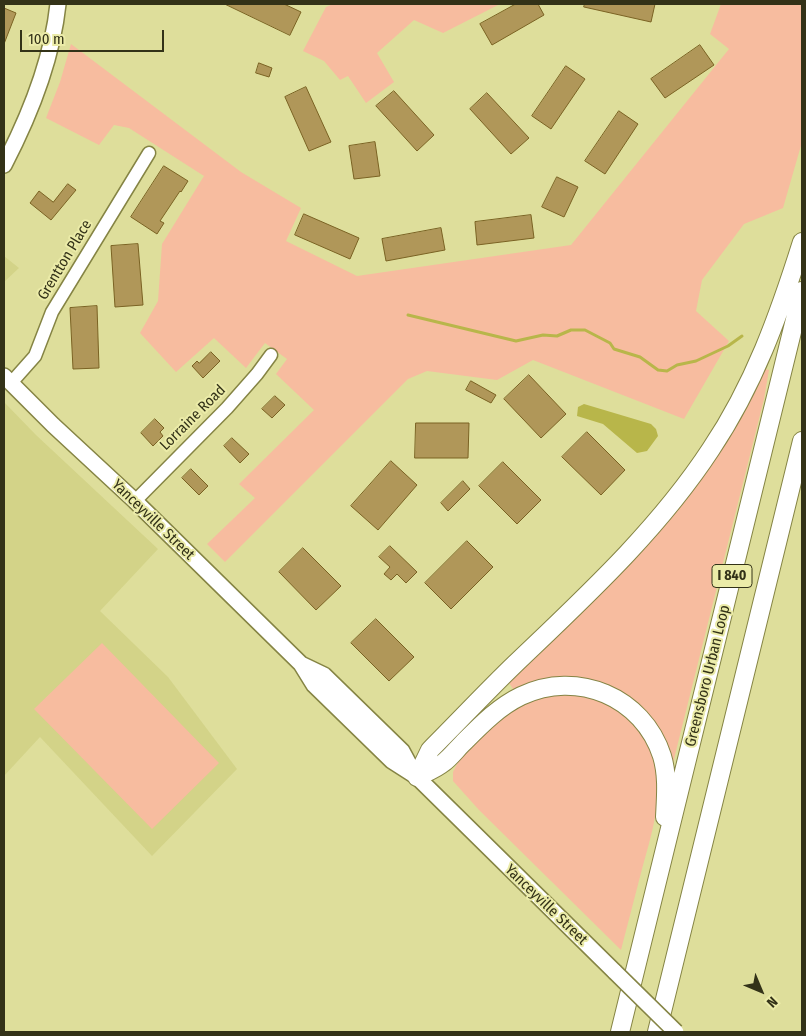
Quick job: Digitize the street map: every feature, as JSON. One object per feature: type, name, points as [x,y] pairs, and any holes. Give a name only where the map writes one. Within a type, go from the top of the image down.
[{"type":"highway","points":[[416,777],[430,750],[621,560],[659,518],[695,473],[726,425],[752,379],[780,310],[802,242]]},
{"type":"highway","name":"Greensboro Urban Loop","points":[[620,1032],[802,291]]},
{"type":"highway","name":"I 840","points":[[657,1032],[802,441]]},
{"type":"highway","points":[[416,777],[444,763],[490,717],[520,696],[554,686],[578,686],[601,691],[622,702],[640,717],[651,731],[663,758],[667,782],[662,860]]},
{"type":"main road","points":[[4,165],[24,125],[39,85],[52,41],[58,4]]},
{"type":"main road","name":"Yanceyville Street","points":[[7,379],[301,664],[320,692],[392,761],[416,777],[676,1032]]},
{"type":"street","name":"Grentton Place","points":[[7,379],[35,356],[52,312],[149,153]]},
{"type":"street","name":"Lorraine Road","points":[[134,501],[227,408],[271,355]]},
{"type":"shaded area","points":[[333,4],[500,4],[443,33],[414,20],[377,53],[394,82],[366,103],[348,76],[340,80],[324,61],[303,51],[326,7]]},
{"type":"shaded area","points":[[721,4],[802,4],[802,142],[783,208],[744,224],[702,280],[696,311],[729,341],[684,419],[533,360],[497,380],[427,371],[408,379],[225,562],[207,544],[255,498],[239,484],[314,410],[276,374],[287,359],[265,343],[246,368],[214,338],[176,372],[140,333],[158,301],[162,244],[204,176],[129,128],[114,125],[99,145],[46,118],[60,82],[71,44],[241,172],[301,208],[286,241],[357,276],[571,245],[729,49],[710,34]]},
{"type":"shaded area","points":[[4,256],[19,268],[4,282]]},
{"type":"shaded area","points":[[762,368],[769,370],[764,399],[672,767],[663,736],[650,719],[614,690],[516,693],[509,683],[634,557]]},
{"type":"shaded area","points":[[4,402],[36,435],[158,549],[100,611],[168,677],[237,769],[152,856],[40,737],[4,776]]},
{"type":"shaded area","points":[[584,404],[651,424],[656,429],[658,436],[647,451],[637,453],[603,424],[577,416],[578,407]]},
{"type":"shaded area","points":[[102,643],[219,763],[152,829],[34,709]]},
{"type":"shaded area","points":[[560,693],[596,699],[619,711],[641,732],[649,744],[656,764],[658,790],[655,817],[621,950],[479,810],[453,781],[453,772],[459,760],[504,715],[522,704]]},
{"type":"building","points":[[225,4],[284,4],[301,12],[290,35]]},
{"type":"building","points":[[516,4],[538,4],[544,15],[492,45],[480,24]]},
{"type":"building","points":[[585,4],[655,4],[651,22],[584,7]]},
{"type":"building","points":[[4,8],[16,13],[4,44]]},
{"type":"building","points":[[700,45],[714,65],[665,98],[651,79]]},
{"type":"building","points":[[259,63],[272,68],[269,77],[256,73]]},
{"type":"building","points":[[566,66],[585,79],[551,129],[532,116]]},
{"type":"building","points":[[306,87],[331,142],[309,151],[285,97]]},
{"type":"building","points":[[394,91],[434,135],[417,151],[376,106]]},
{"type":"building","points":[[487,93],[529,138],[511,154],[470,109]]},
{"type":"building","points":[[619,111],[638,124],[605,174],[585,161]]},
{"type":"building","points":[[375,142],[380,176],[354,179],[349,146]]},
{"type":"building","points":[[164,166],[188,181],[160,221],[164,223],[157,234],[131,217]]},
{"type":"building","points":[[557,177],[578,187],[564,217],[542,207]]},
{"type":"building","points":[[68,184],[76,190],[51,220],[30,203],[39,191],[53,202]]},
{"type":"building","points":[[304,214],[359,238],[350,259],[295,235]]},
{"type":"building","points":[[531,215],[534,238],[477,245],[475,222]]},
{"type":"building","points":[[441,228],[445,250],[386,261],[382,239]]},
{"type":"building","points":[[138,244],[143,305],[115,307],[111,246]]},
{"type":"building","points":[[97,306],[99,368],[73,369],[70,308]]},
{"type":"building","points":[[211,352],[220,361],[203,378],[192,366],[197,361],[199,363]]},
{"type":"building","points":[[529,375],[566,414],[541,438],[504,399]]},
{"type":"building","points":[[471,381],[496,395],[491,403],[466,390]]},
{"type":"building","points":[[275,396],[285,405],[272,418],[262,409]]},
{"type":"building","points":[[155,419],[164,428],[160,432],[163,436],[153,446],[141,433]]},
{"type":"building","points":[[416,423],[469,423],[468,458],[415,458]]},
{"type":"building","points":[[587,432],[625,470],[601,495],[562,457]]},
{"type":"building","points":[[232,438],[249,454],[240,463],[224,446]]},
{"type":"building","points":[[391,461],[417,485],[378,530],[351,506]]},
{"type":"building","points":[[503,462],[541,500],[517,524],[479,486]]},
{"type":"building","points":[[191,469],[208,486],[199,495],[182,478]]},
{"type":"building","points":[[463,481],[470,489],[448,511],[441,503]]},
{"type":"building","points":[[467,541],[493,567],[451,609],[425,583]]},
{"type":"building","points":[[390,546],[417,572],[406,583],[397,574],[391,580],[384,574],[390,567],[379,557]]},
{"type":"building","points":[[303,548],[341,586],[316,610],[279,572]]},
{"type":"building","points":[[376,619],[414,657],[389,681],[351,643]]},
{"type":"waterway","points":[[408,315],[516,341],[543,335],[557,336],[571,330],[585,330],[610,343],[614,349],[640,357],[658,370],[667,371],[677,365],[696,361],[728,346],[742,336]]}]
